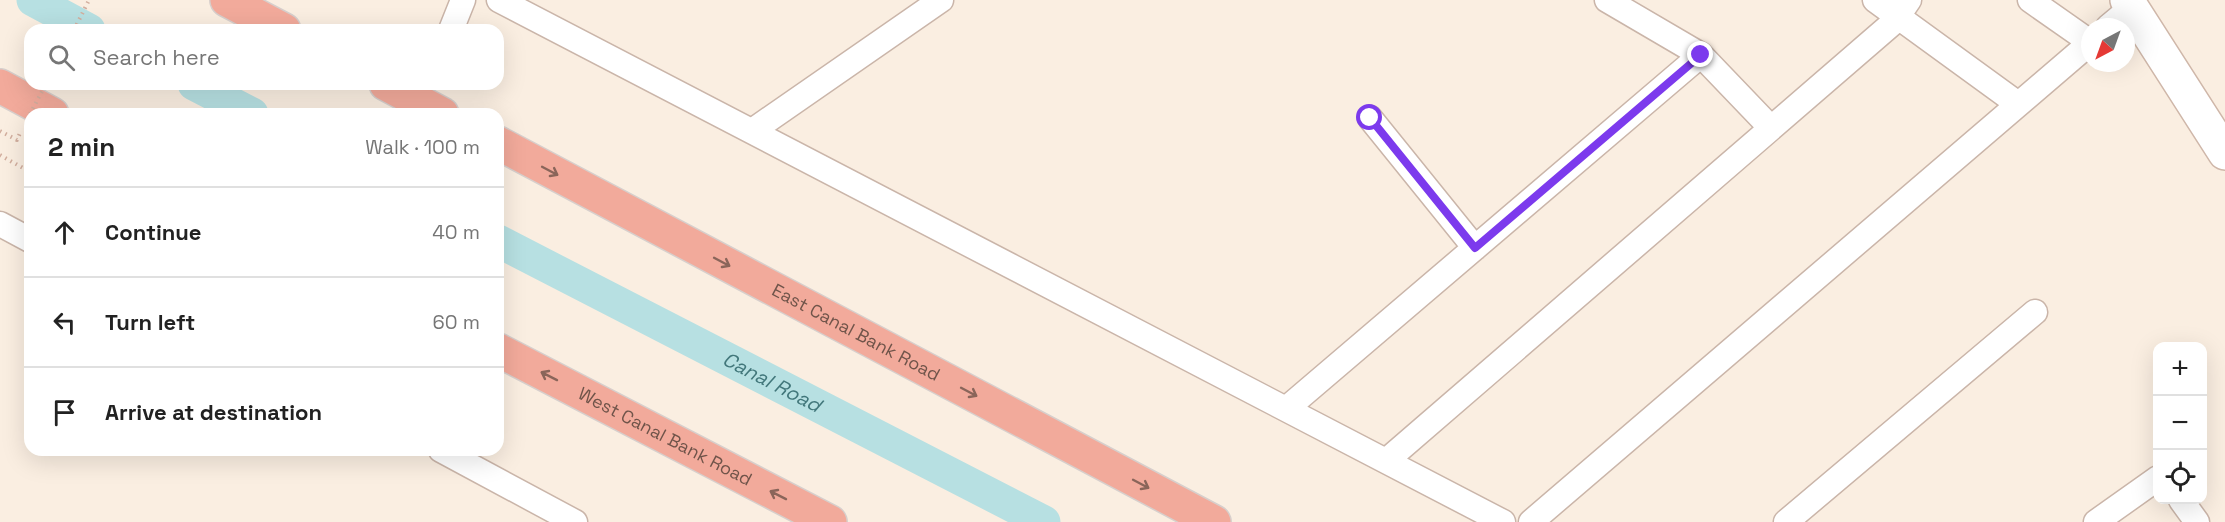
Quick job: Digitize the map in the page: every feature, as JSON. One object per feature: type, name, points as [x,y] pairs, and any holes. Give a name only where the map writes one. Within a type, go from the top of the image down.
[{"type":"highway","points":[[227,0],[273,24]]},
{"type":"highway","points":[[0,86],[41,108]]},
{"type":"highway","points":[[403,90],[431,100]]},
{"type":"highway","name":"East Canal Bank Road","points":[[504,146],[1214,522]]},
{"type":"highway","name":"West Canal Bank Road","points":[[504,353],[830,522]]},
{"type":"street","points":[[454,24],[464,0]]},
{"type":"street","points":[[499,0],[1503,522]]},
{"type":"street","points":[[752,131],[941,0]]},
{"type":"street","points":[[1607,0],[1701,55],[1771,128]]},
{"type":"street","points":[[1875,0],[1903,8],[2018,104]]},
{"type":"street","points":[[2030,0],[2081,36]]},
{"type":"street","points":[[1386,461],[1771,128],[1903,8]]},
{"type":"street","points":[[2122,11],[2225,153]]},
{"type":"street","points":[[1531,522],[2081,50]]},
{"type":"street","points":[[1286,409],[1701,55]]},
{"type":"street","points":[[1370,118],[1475,248]]},
{"type":"street","points":[[0,224],[24,237]]},
{"type":"street","points":[[1786,522],[2035,312]]},
{"type":"street","points":[[452,456],[575,522]]},
{"type":"street","points":[[2096,522],[2153,481]]},
{"type":"street","points":[[2184,504],[2197,522]]},
{"type":"path","points":[[77,24],[89,0]]},
{"type":"path","points":[[33,108],[43,90]]},
{"type":"path","points":[[0,131],[17,140]]},
{"type":"path","points":[[0,155],[24,169]]},
{"type":"waterway","name":"Canal Road","points":[[33,0],[78,24]]},
{"type":"waterway","name":"Canal Road","points":[[206,90],[240,108]]},
{"type":"waterway","name":"Canal Road","points":[[504,244],[1044,522]]},
{"type":"route","points":[[1370,118],[1475,248],[1701,55]]}]
